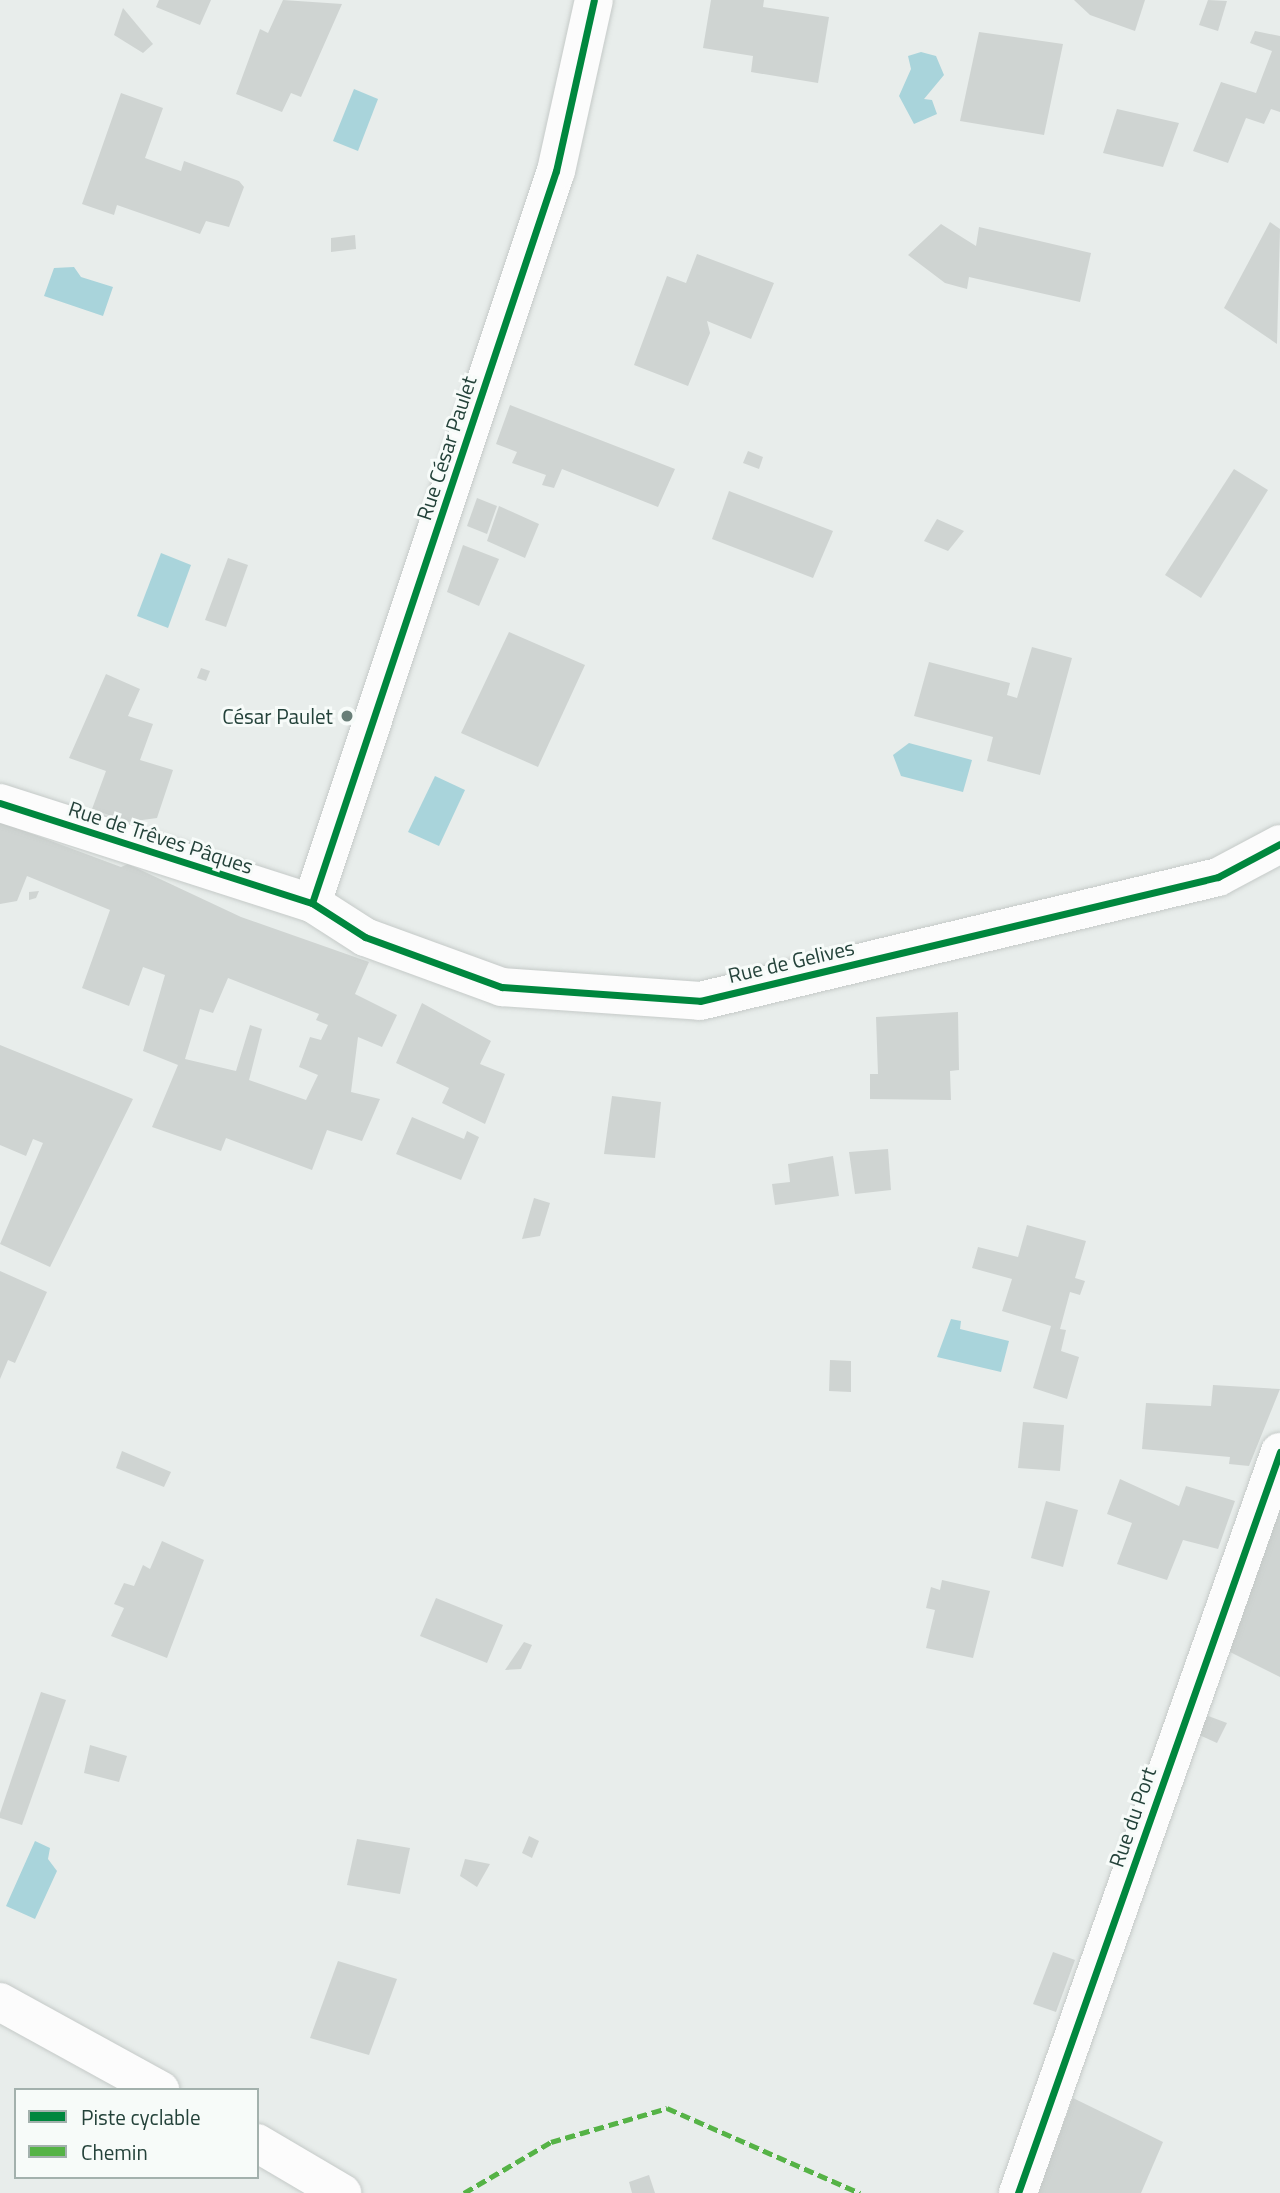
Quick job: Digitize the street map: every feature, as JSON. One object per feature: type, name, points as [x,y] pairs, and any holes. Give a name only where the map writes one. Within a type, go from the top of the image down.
[{"type":"street","name":"Rue César Paulet","points":[[312,903],[556,171],[594,0]]},
{"type":"street","name":"Rue de Trêves Pâques","points":[[0,803],[312,903]]},
{"type":"street","name":"Rue de Gelives","points":[[312,903],[365,937],[502,988],[700,1001],[1218,877],[1280,844]]},
{"type":"street","name":"Rue du Port","points":[[1018,2193],[1280,1452]]},
{"type":"street","points":[[0,2002],[156,2088]]},
{"type":"street","points":[[259,2144],[342,2193]]},
{"type":"water","points":[[921,52],[936,56],[944,75],[924,99],[932,100],[937,114],[914,124],[899,96],[911,69],[908,56]]},
{"type":"water","points":[[354,89],[378,99],[358,151],[333,141]]},
{"type":"water","points":[[74,267],[81,277],[113,287],[103,316],[44,296],[54,268]]},
{"type":"water","points":[[161,553],[191,565],[168,628],[137,616]]},
{"type":"water","points":[[909,743],[972,760],[963,792],[901,776],[893,755]]},
{"type":"water","points":[[435,776],[465,790],[439,846],[408,832]]},
{"type":"water","points":[[951,1319],[961,1321],[960,1329],[1009,1341],[1001,1372],[937,1357]]},
{"type":"water","points":[[35,1841],[50,1848],[48,1859],[57,1871],[35,1919],[6,1906]]},
{"type":"building","points":[[159,0],[211,0],[200,25],[156,7]]},
{"type":"building","points":[[283,0],[342,4],[301,97],[291,93],[282,112],[236,94],[260,29],[268,33]]},
{"type":"building","points":[[711,0],[764,0],[763,7],[829,17],[818,83],[751,72],[753,56],[703,48]]},
{"type":"building","points":[[1074,0],[1145,0],[1135,31],[1090,15]]},
{"type":"building","points":[[1208,0],[1227,1],[1218,31],[1199,25]]},
{"type":"building","points":[[123,8],[153,44],[143,53],[114,35]]},
{"type":"building","points":[[1255,31],[1280,36],[1280,112],[1271,109],[1264,124],[1246,118],[1228,163],[1193,151],[1221,82],[1256,93],[1272,51],[1250,43]]},
{"type":"building","points":[[979,32],[1063,44],[1044,135],[960,121]]},
{"type":"building","points":[[121,93],[163,108],[145,158],[181,171],[184,161],[239,181],[244,187],[229,227],[206,221],[200,234],[117,205],[114,215],[82,204]]},
{"type":"building","points":[[1117,109],[1179,123],[1163,167],[1103,153]]},
{"type":"building","points":[[1270,222],[1280,229],[1277,344],[1224,308]]},
{"type":"building","points":[[941,224],[976,246],[979,227],[1091,253],[1080,302],[969,277],[967,289],[945,283],[908,255]]},
{"type":"building","points":[[355,235],[356,249],[331,252],[331,238]]},
{"type":"building","points":[[697,254],[774,283],[751,339],[707,321],[710,333],[688,386],[634,365],[667,276],[686,283]]},
{"type":"building","points":[[510,405],[675,469],[658,507],[562,469],[554,488],[542,485],[546,475],[512,463],[517,452],[496,444]]},
{"type":"building","points":[[748,451],[763,457],[759,469],[743,463]]},
{"type":"building","points":[[1234,469],[1268,490],[1201,598],[1165,575]]},
{"type":"building","points":[[729,491],[833,531],[813,578],[712,539]]},
{"type":"building","points":[[477,498],[497,506],[487,534],[467,526]]},
{"type":"building","points":[[499,506],[539,524],[525,558],[487,541]]},
{"type":"building","points":[[937,519],[964,531],[948,551],[924,541]]},
{"type":"building","points":[[463,545],[499,559],[479,606],[447,592]]},
{"type":"building","points":[[228,558],[248,565],[226,627],[205,620]]},
{"type":"building","points":[[509,632],[585,665],[538,767],[461,733]]},
{"type":"building","points":[[1032,647],[1072,658],[1040,775],[987,761],[993,737],[914,716],[929,662],[1010,683],[1007,695],[1017,698]]},
{"type":"building","points":[[201,668],[210,671],[206,681],[197,678]]},
{"type":"building","points":[[106,674],[140,689],[128,716],[153,724],[140,760],[173,770],[157,818],[128,822],[92,809],[106,771],[69,758]]},
{"type":"building","points":[[0,822],[121,867],[128,864],[241,917],[369,962],[355,994],[397,1015],[382,1047],[358,1037],[351,1092],[380,1099],[362,1141],[327,1130],[312,1170],[226,1138],[221,1151],[152,1127],[178,1065],[143,1051],[165,975],[143,967],[129,1006],[82,988],[110,910],[27,876],[17,901],[0,904]],"holes":[[[228,978],[319,1014],[316,1020],[328,1025],[321,1040],[310,1037],[299,1067],[318,1075],[306,1100],[249,1080],[262,1029],[250,1025],[236,1071],[185,1059],[200,1009],[213,1013]]]},
{"type":"building","points":[[39,891],[36,898],[29,900],[29,892]]},
{"type":"building","points":[[422,1003],[491,1041],[480,1064],[505,1074],[485,1124],[442,1103],[449,1088],[396,1063]]},
{"type":"building","points":[[958,1012],[959,1070],[950,1071],[951,1100],[870,1099],[870,1074],[878,1074],[876,1017]]},
{"type":"building","points":[[0,1045],[133,1099],[50,1267],[0,1244],[43,1143],[33,1139],[26,1156],[0,1145]]},
{"type":"building","points":[[612,1096],[661,1102],[655,1158],[604,1154]]},
{"type":"building","points":[[412,1117],[464,1139],[467,1131],[479,1137],[461,1180],[396,1154]]},
{"type":"building","points":[[888,1149],[891,1190],[855,1194],[849,1152]]},
{"type":"building","points":[[833,1156],[839,1196],[775,1205],[772,1184],[790,1182],[788,1164]]},
{"type":"building","points":[[534,1198],[550,1203],[540,1236],[522,1239]]},
{"type":"building","points":[[1027,1225],[1086,1241],[1075,1278],[1085,1281],[1080,1295],[1070,1292],[1060,1329],[1066,1330],[1061,1351],[1079,1357],[1067,1399],[1033,1388],[1051,1326],[1002,1311],[1012,1279],[972,1268],[978,1247],[1018,1257]]},
{"type":"building","points":[[0,1271],[47,1292],[15,1363],[8,1360],[0,1379]]},
{"type":"building","points":[[830,1360],[851,1361],[851,1392],[829,1391]]},
{"type":"building","points":[[1213,1385],[1280,1389],[1249,1466],[1229,1464],[1230,1457],[1142,1449],[1146,1403],[1211,1406]]},
{"type":"building","points":[[1023,1422],[1064,1425],[1060,1471],[1018,1468]]},
{"type":"building","points":[[122,1451],[171,1472],[164,1487],[116,1468]]},
{"type":"building","points":[[1120,1479],[1179,1506],[1186,1486],[1235,1501],[1218,1549],[1183,1540],[1167,1580],[1117,1564],[1132,1523],[1107,1514]]},
{"type":"building","points":[[1046,1501],[1078,1510],[1063,1567],[1031,1558]]},
{"type":"building","points":[[1280,1504],[1280,1677],[1226,1650]]},
{"type":"building","points":[[162,1541],[204,1560],[167,1658],[111,1636],[124,1608],[114,1604],[124,1583],[134,1586],[143,1565],[150,1569]]},
{"type":"building","points":[[942,1580],[990,1591],[973,1658],[926,1648],[935,1610],[926,1608],[931,1587],[940,1590]]},
{"type":"building","points":[[436,1598],[503,1625],[487,1663],[420,1636]]},
{"type":"building","points":[[524,1642],[532,1645],[521,1669],[505,1670]]},
{"type":"building","points":[[41,1692],[66,1700],[22,1825],[0,1818],[0,1813]]},
{"type":"building","points":[[1203,1714],[1227,1723],[1217,1743],[1197,1734]]},
{"type":"building","points":[[90,1745],[127,1756],[119,1782],[84,1773]]},
{"type":"building","points":[[529,1836],[539,1841],[532,1858],[522,1853]]},
{"type":"building","points":[[357,1839],[410,1848],[400,1894],[347,1885]]},
{"type":"building","points":[[465,1859],[490,1864],[477,1887],[460,1876]]},
{"type":"building","points":[[1053,1952],[1075,1960],[1056,2012],[1033,2004]]},
{"type":"building","points":[[338,1961],[397,1979],[369,2055],[310,2038]]},
{"type":"building","points":[[1073,2098],[1163,2142],[1141,2193],[1037,2193]]},
{"type":"building","points":[[649,2175],[655,2193],[632,2193],[629,2182]]},
{"type":"marked path","points":[[464,2193],[551,2142],[667,2108],[860,2193]]},
{"type":"cycle path","points":[[312,903],[556,171],[594,0]]},
{"type":"cycle path","points":[[0,803],[312,903],[365,937],[502,987],[700,1001],[1218,877],[1280,844]]},
{"type":"cycle path","points":[[1018,2193],[1280,1452]]},
{"type":"place","name":"César Paulet","points":[[347,716]]}]
